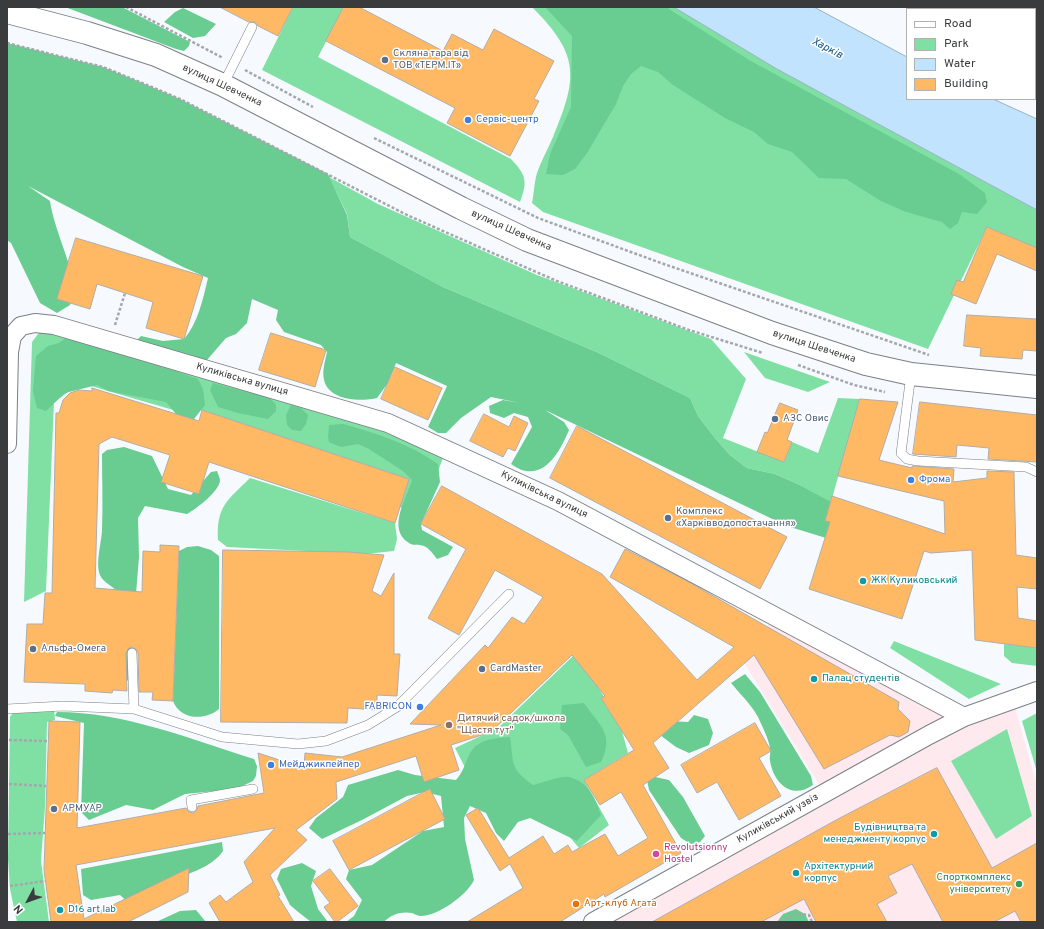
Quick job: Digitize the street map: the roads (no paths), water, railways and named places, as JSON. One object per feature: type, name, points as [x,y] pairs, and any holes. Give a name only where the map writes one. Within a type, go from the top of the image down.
[{"type":"main road","name":"вулиця Шевченка","points":[[8,11],[87,32],[156,55],[223,85],[461,208],[528,240],[772,333],[866,364],[911,374],[1037,387]]},
{"type":"street","name":"Куликівська вулиця","points":[[7,444],[10,352],[12,336],[21,326],[35,323],[54,325],[388,423],[558,500],[964,717]]},
{"type":"street","points":[[964,717],[1037,691]]},
{"type":"street","name":"Куликівський узвіз","points":[[593,922],[929,734],[964,717]]},
{"type":"lane","points":[[223,85],[252,27]]},
{"type":"lane","points":[[911,374],[901,453],[907,459],[918,461],[1026,467],[1037,472]]},
{"type":"lane","points":[[7,709],[62,706],[134,709],[222,737],[298,744],[326,741],[347,735],[368,725],[397,707],[509,594]]},
{"type":"lane","points":[[132,653],[134,709]]},
{"type":"lane","points":[[192,807],[191,800],[253,789]]},
{"type":"water","name":"Харків","points":[[674,7],[814,7],[906,56],[906,100],[995,100],[1037,119],[1037,210],[777,69]]},
{"type":"place","name":"Скляна тара від ТОВ «ТЕРМ.ІТ»","points":[[385,60]]},
{"type":"place","name":"Сервіс-центр","points":[[468,120]]},
{"type":"place","name":"АЗС Овис","points":[[775,419]]},
{"type":"place","name":"Фрома","points":[[911,480]]},
{"type":"place","name":"Комплекс «Харківводопостачання»","points":[[668,518]]},
{"type":"place","name":"ЖК Куликовський","points":[[863,581]]},
{"type":"place","name":"Альфа-Омега","points":[[33,649]]},
{"type":"place","name":"CardMaster","points":[[482,669]]},
{"type":"place","name":"Палац студентів","points":[[814,679]]},
{"type":"place","name":"FABRICON","points":[[420,707]]},
{"type":"place","name":"Дитячий садок/школа \"Щастя тут\"","points":[[449,725]]},
{"type":"place","name":"Мейджикпейпер","points":[[271,765]]},
{"type":"place","name":"АРМУАР","points":[[54,809]]},
{"type":"place","name":"Будівництва та менеджменту корпус","points":[[934,834]]},
{"type":"place","name":"Revolutsionny Hostel","points":[[656,854]]},
{"type":"place","name":"Архітектурний корпус","points":[[796,873]]},
{"type":"place","name":"Спорткомплекс університету","points":[[1019,884]]},
{"type":"place","name":"Арт-клуб Агата","points":[[576,904]]},
{"type":"place","name":"D16 art lab","points":[[60,910]]}]
